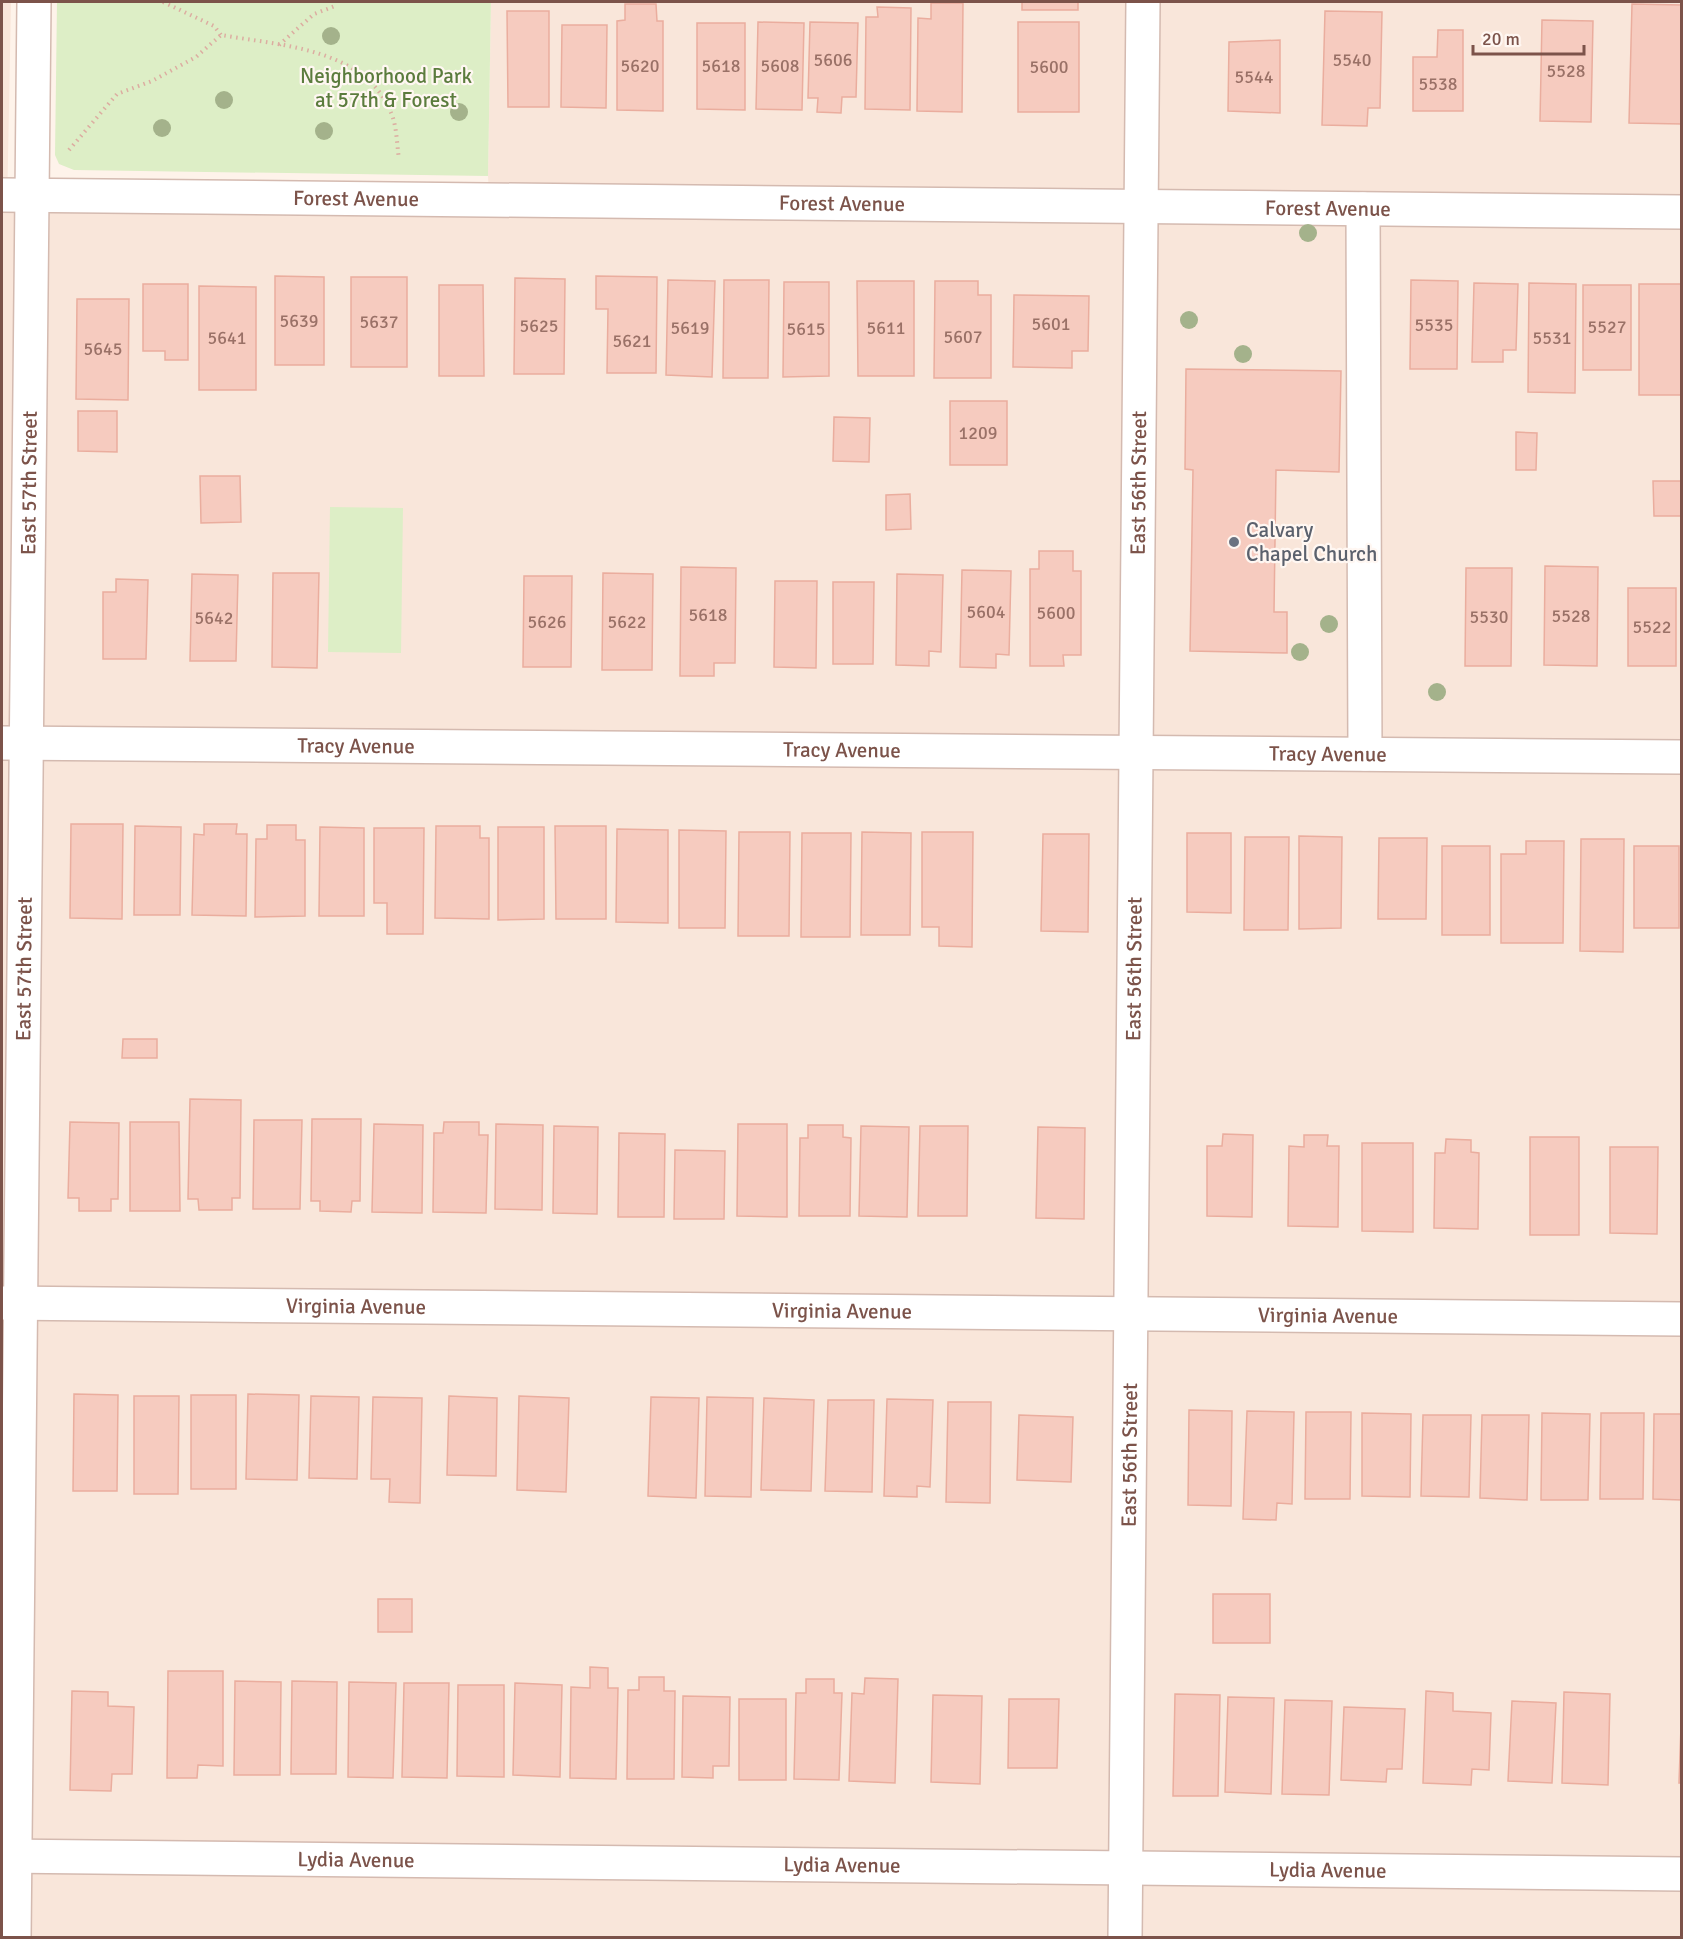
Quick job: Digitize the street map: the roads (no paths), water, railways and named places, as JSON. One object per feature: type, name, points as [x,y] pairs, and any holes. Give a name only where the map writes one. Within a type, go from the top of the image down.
[{"type":"street","name":"East 57th Street","points":[[14,1938],[8,1857],[17,195],[34,2]]},
{"type":"street","name":"East 56th Street","points":[[1125,1938],[1143,2]]},
{"type":"street","name":"Forest Avenue","points":[[17,195],[1682,213]]},
{"type":"street","points":[[1363,209],[1365,754]]},
{"type":"street","name":"Tracy Avenue","points":[[14,743],[1682,757]]},
{"type":"street","name":"Virginia Avenue","points":[[11,1304],[1682,1319]]},
{"type":"street","name":"Lydia Avenue","points":[[8,1857],[1682,1874]]},
{"type":"place","name":"Calvary Chapel Church","points":[[1234,542]]},
{"type":"park label","name":"Neighborhood Park at 57th & Forest","points":[[386,88]]}]
